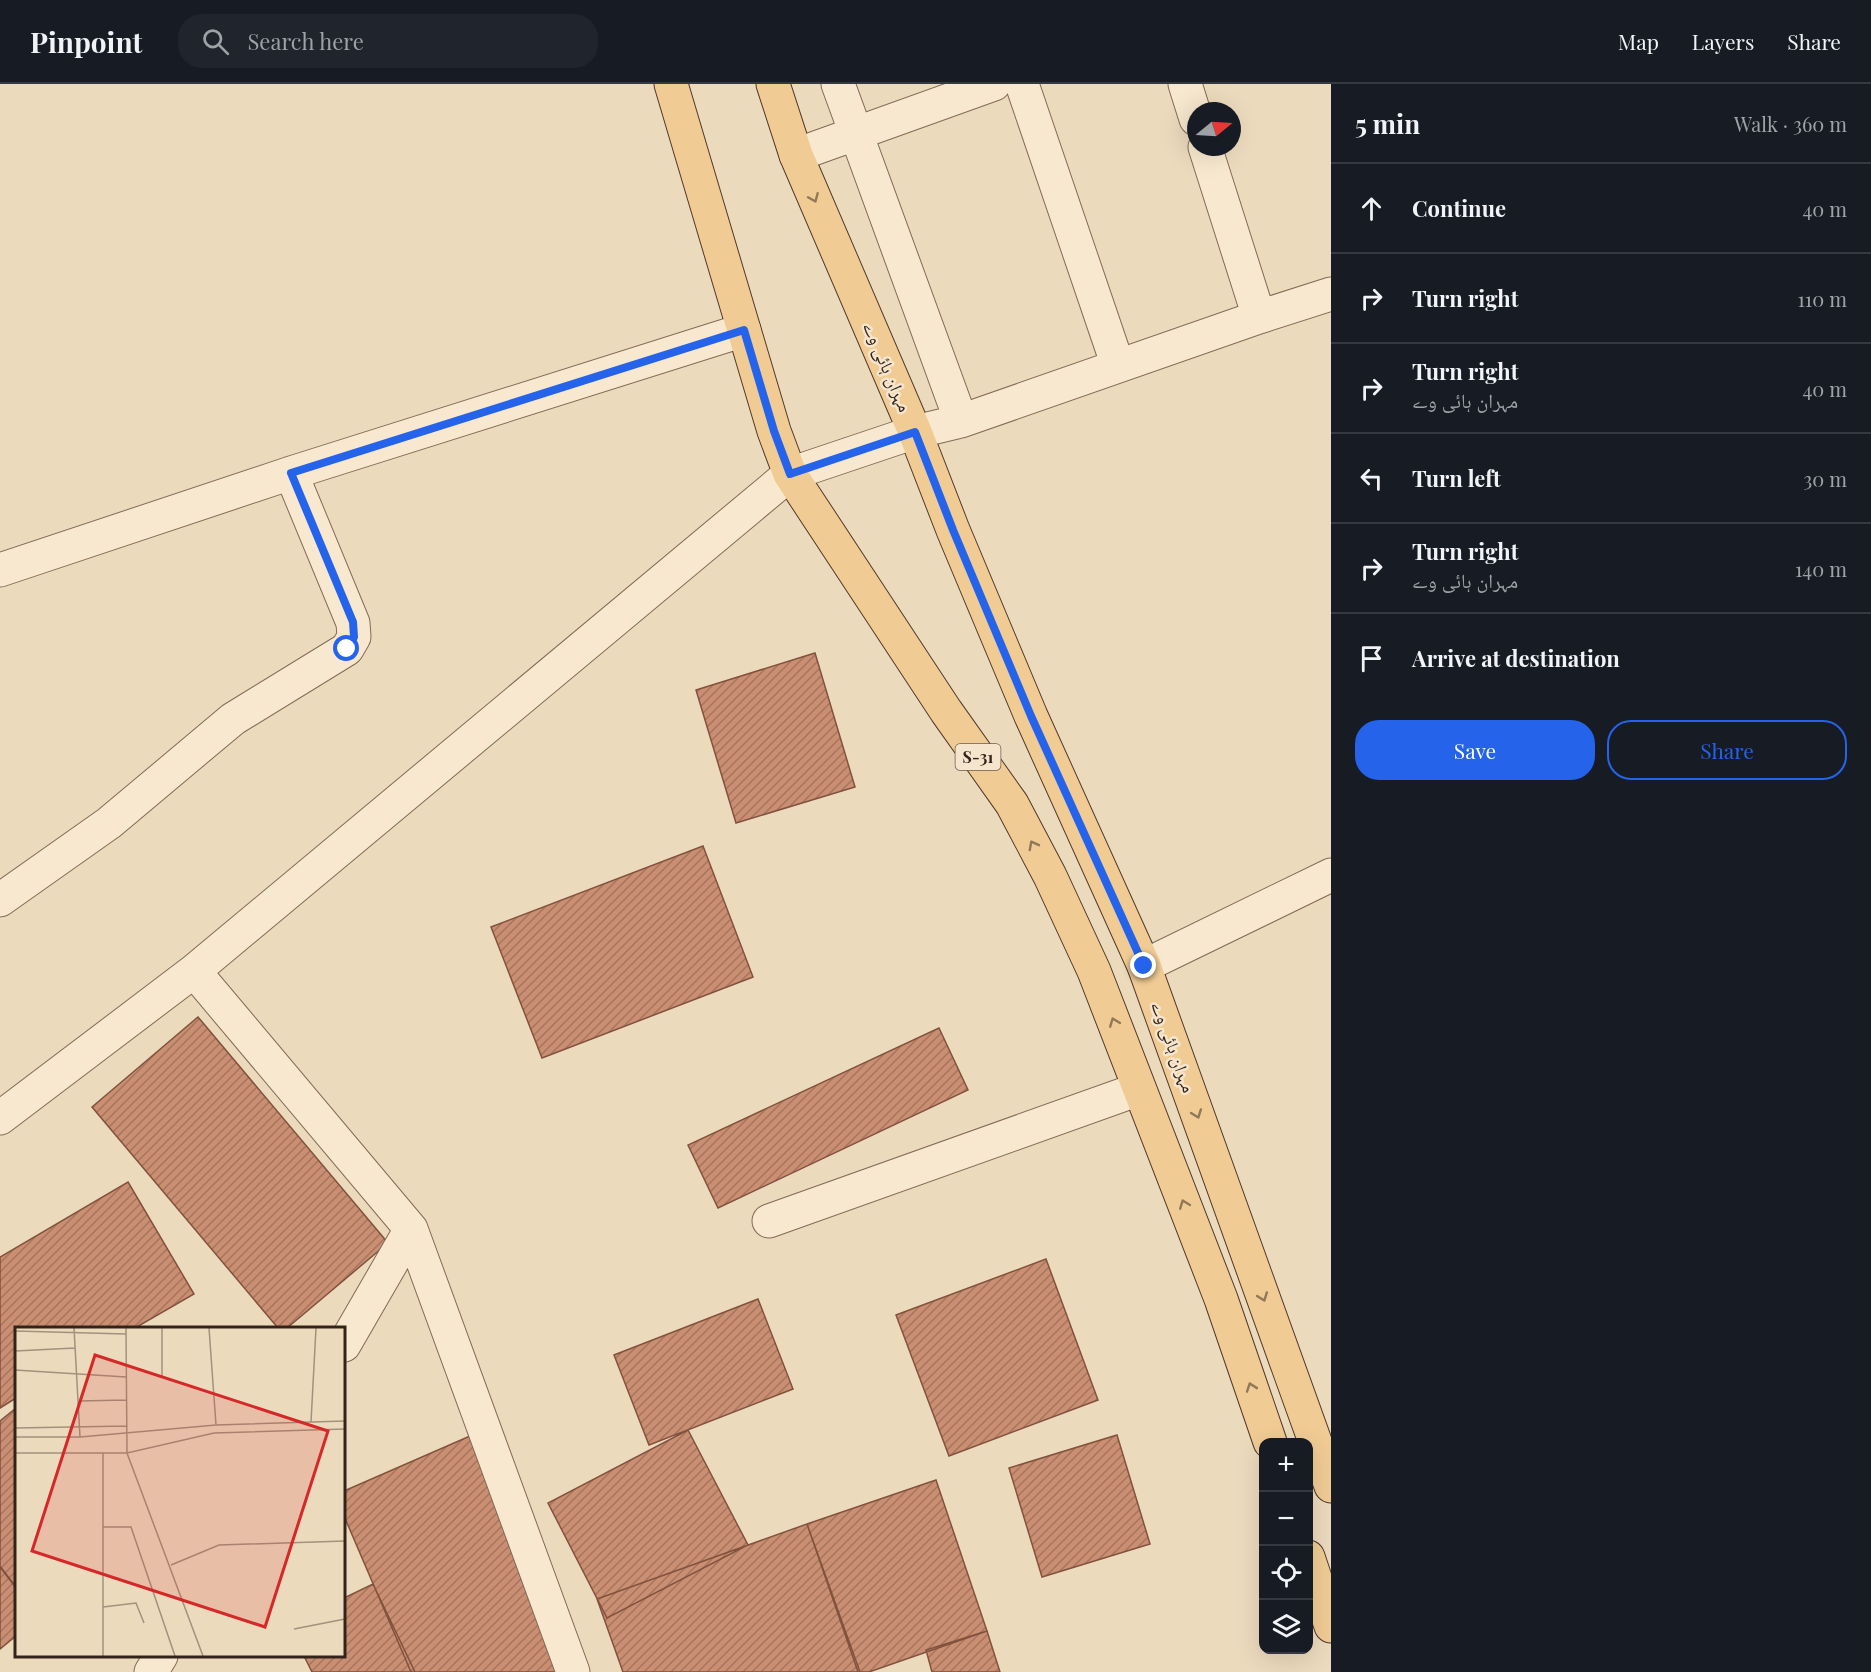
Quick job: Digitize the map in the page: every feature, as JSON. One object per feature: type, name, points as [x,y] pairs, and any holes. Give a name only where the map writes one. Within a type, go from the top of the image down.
[{"type":"main road","name":"S-31","points":[[671,84],[774,431],[790,474],[946,711],[1012,804],[1050,876],[1094,971],[1221,1299],[1268,1438]]},
{"type":"main road","name":"مہران ہائی وے","points":[[773,84],[796,155],[915,432],[953,530],[1031,716],[1144,966],[1331,1486]]},
{"type":"main road","points":[[1313,1572],[1331,1626]]},
{"type":"street","points":[[838,84],[961,421]]},
{"type":"street","points":[[796,155],[994,84]]},
{"type":"street","points":[[1022,84],[1118,366]]},
{"type":"street","points":[[1185,84],[1191,102]]},
{"type":"street","points":[[1208,156],[1259,317]]},
{"type":"street","points":[[0,1118],[194,971],[790,474],[915,432],[961,421],[1331,294]]},
{"type":"street","points":[[0,570],[291,473],[744,330]]},
{"type":"street","points":[[0,900],[109,823],[232,719],[347,649],[354,637],[353,622],[291,473]]},
{"type":"street","points":[[1144,966],[1331,875]]},
{"type":"street","points":[[194,971],[411,1230],[573,1672]]},
{"type":"street","points":[[769,1221],[1139,1089]]},
{"type":"street","points":[[345,1343],[411,1230]]},
{"type":"street","points":[[151,1672],[160,1657]]},
{"type":"building","points":[[815,653],[855,787],[736,823],[696,690]]},
{"type":"building","points":[[703,846],[753,977],[542,1058],[491,927]]},
{"type":"building","points":[[198,1017],[388,1243],[288,1327],[277,1327],[92,1107]]},
{"type":"building","points":[[939,1028],[968,1090],[718,1208],[688,1145]]},
{"type":"building","points":[[128,1182],[194,1294],[137,1327],[15,1327],[15,1399],[0,1408],[0,1257]]},
{"type":"building","points":[[1046,1259],[1098,1400],[949,1456],[896,1315]]},
{"type":"building","points":[[758,1299],[793,1389],[649,1445],[614,1355]]},
{"type":"building","points":[[15,1409],[15,1586],[0,1566],[0,1421]]},
{"type":"building","points":[[688,1430],[748,1545],[607,1618],[548,1503]]},
{"type":"building","points":[[1117,1435],[1150,1544],[1042,1577],[1009,1468]]},
{"type":"building","points":[[470,1436],[572,1672],[411,1672],[345,1518],[345,1491]]},
{"type":"building","points":[[936,1480],[987,1631],[869,1672],[858,1672],[807,1524]]},
{"type":"building","points":[[807,1524],[860,1672],[623,1672],[597,1599]]},
{"type":"building","points":[[0,1567],[15,1587],[15,1637],[0,1649]]},
{"type":"building","points":[[373,1584],[415,1672],[312,1672],[304,1657],[345,1657],[345,1598]]},
{"type":"building","points":[[987,1631],[1000,1672],[932,1672],[926,1650]]},
{"type":"route","points":[[347,649],[354,637],[353,622],[291,473],[744,330],[774,431],[790,474],[915,432],[953,530],[1031,716],[1144,966]]}]
